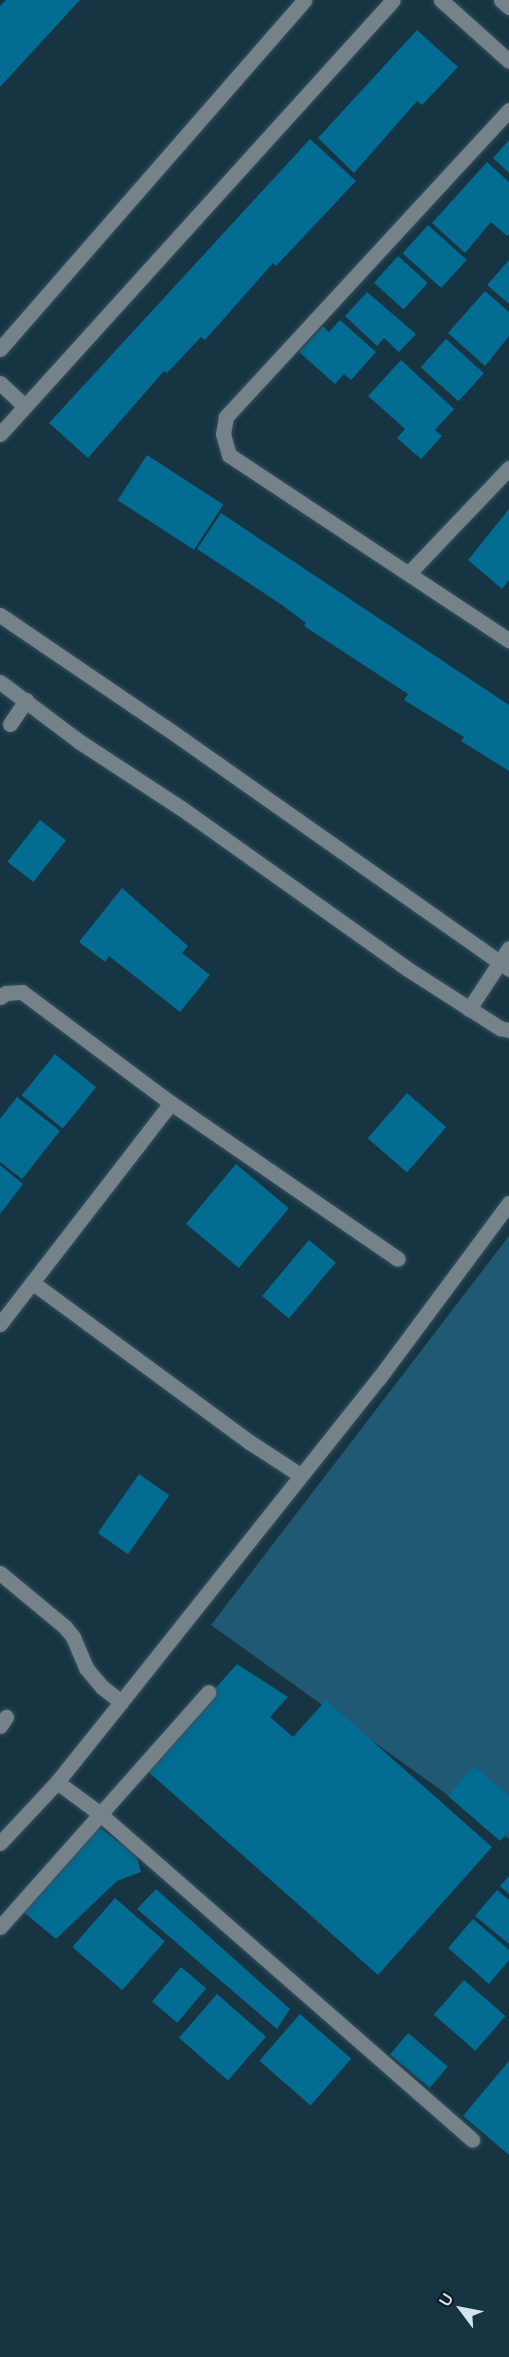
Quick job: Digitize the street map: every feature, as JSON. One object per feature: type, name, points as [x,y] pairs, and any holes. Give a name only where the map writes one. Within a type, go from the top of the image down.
[{"type":"street","points":[[0,349],[304,0]]},
{"type":"street","points":[[0,434],[393,0]]},
{"type":"street","points":[[441,0],[509,61]]},
{"type":"street","points":[[501,0],[509,7]]},
{"type":"street","points":[[509,110],[226,417],[223,434],[229,455],[509,640]]},
{"type":"street","points":[[0,383],[25,406]]},
{"type":"street","points":[[409,573],[509,468]]},
{"type":"street","points":[[0,615],[193,746],[504,966]]},
{"type":"street","points":[[0,682],[80,742],[181,808],[406,968],[469,1009],[506,1025]]},
{"type":"street","points":[[10,724],[26,700]]},
{"type":"street","points":[[469,1009],[504,966],[509,948]]},
{"type":"street","points":[[2,993],[22,992],[171,1103],[398,1259]]},
{"type":"street","points":[[0,1324],[171,1103]]},
{"type":"street","points":[[0,1843],[57,1782],[379,1378],[509,1203]]},
{"type":"street","points":[[33,1283],[251,1443],[300,1475]]},
{"type":"street","points":[[0,1574],[65,1627],[73,1637],[86,1668],[102,1687],[121,1702]]},
{"type":"street","points":[[0,1927],[99,1813],[210,1692]]},
{"type":"street","points":[[57,1782],[99,1813],[472,2140]]},
{"type":"shaded area","points":[[509,1236],[509,1839],[211,1625]]},
{"type":"building","points":[[6,0],[80,0],[0,87],[0,6]]},
{"type":"building","points":[[417,30],[458,67],[422,105],[417,101],[354,173],[318,138]]},
{"type":"building","points":[[310,139],[356,181],[276,266],[273,263],[205,340],[201,337],[167,373],[164,371],[88,458],[49,423]]},
{"type":"building","points":[[509,140],[509,173],[493,158]]},
{"type":"building","points":[[487,162],[509,182],[509,234],[507,236],[491,222],[465,253],[432,223]]},
{"type":"building","points":[[428,225],[467,260],[441,288],[403,253]]},
{"type":"building","points":[[398,256],[428,283],[404,310],[374,283]]},
{"type":"building","points":[[509,260],[509,304],[487,285]]},
{"type":"building","points":[[485,291],[509,312],[509,336],[485,366],[448,333]]},
{"type":"building","points":[[367,292],[416,334],[399,352],[384,338],[377,346],[345,316]]},
{"type":"building","points":[[340,320],[376,352],[351,380],[344,374],[335,384],[299,352],[323,326],[329,332]]},
{"type":"building","points":[[446,339],[484,373],[458,401],[421,367]]},
{"type":"building","points":[[401,360],[454,409],[435,430],[442,436],[421,459],[397,438],[405,429],[368,396]]},
{"type":"building","points":[[147,455],[223,505],[194,550],[118,500]]},
{"type":"building","points":[[509,509],[509,580],[502,589],[468,560]]},
{"type":"building","points":[[221,513],[509,705],[509,771],[461,741],[464,737],[404,700],[408,694],[304,626],[306,623],[282,605],[197,549]]},
{"type":"building","points":[[40,820],[66,840],[33,882],[7,862]]},
{"type":"building","points":[[122,888],[188,946],[182,953],[210,975],[180,1012],[109,956],[105,962],[79,942]]},
{"type":"building","points":[[55,1054],[96,1087],[63,1129],[22,1095]]},
{"type":"building","points":[[407,1093],[446,1127],[407,1172],[368,1138]]},
{"type":"building","points":[[17,1097],[60,1131],[22,1179],[0,1162],[0,1119]]},
{"type":"building","points":[[236,1164],[289,1208],[239,1268],[186,1224]]},
{"type":"building","points":[[0,1165],[23,1184],[0,1214]]},
{"type":"building","points":[[309,1240],[336,1262],[289,1318],[262,1296]]},
{"type":"building","points":[[139,1474],[169,1495],[128,1554],[98,1533]]},
{"type":"building","points":[[237,1664],[288,1697],[270,1717],[293,1737],[326,1700],[492,1847],[378,1975],[144,1768]]},
{"type":"building","points":[[474,1766],[509,1796],[509,1831],[500,1841],[448,1796]]},
{"type":"building","points":[[96,1825],[136,1855],[141,1872],[117,1881],[56,1939],[20,1909]]},
{"type":"building","points":[[509,1876],[509,1894],[500,1886]]},
{"type":"building","points":[[156,1889],[290,2009],[277,2029],[137,1909]]},
{"type":"building","points":[[497,1890],[509,1900],[509,1944],[475,1916]]},
{"type":"building","points":[[115,1898],[165,1941],[122,1990],[72,1947]]},
{"type":"building","points":[[473,1919],[509,1950],[509,1960],[489,1984],[448,1948]]},
{"type":"building","points":[[181,1967],[206,1988],[177,2023],[152,2001]]},
{"type":"building","points":[[464,1980],[506,2016],[475,2051],[434,2015]]},
{"type":"building","points":[[217,1994],[266,2037],[228,2080],[179,2038]]},
{"type":"building","points":[[300,2014],[351,2059],[311,2105],[259,2061]]},
{"type":"building","points":[[408,2033],[448,2066],[430,2088],[390,2054]]},
{"type":"building","points":[[509,2061],[509,2155],[463,2116]]}]
